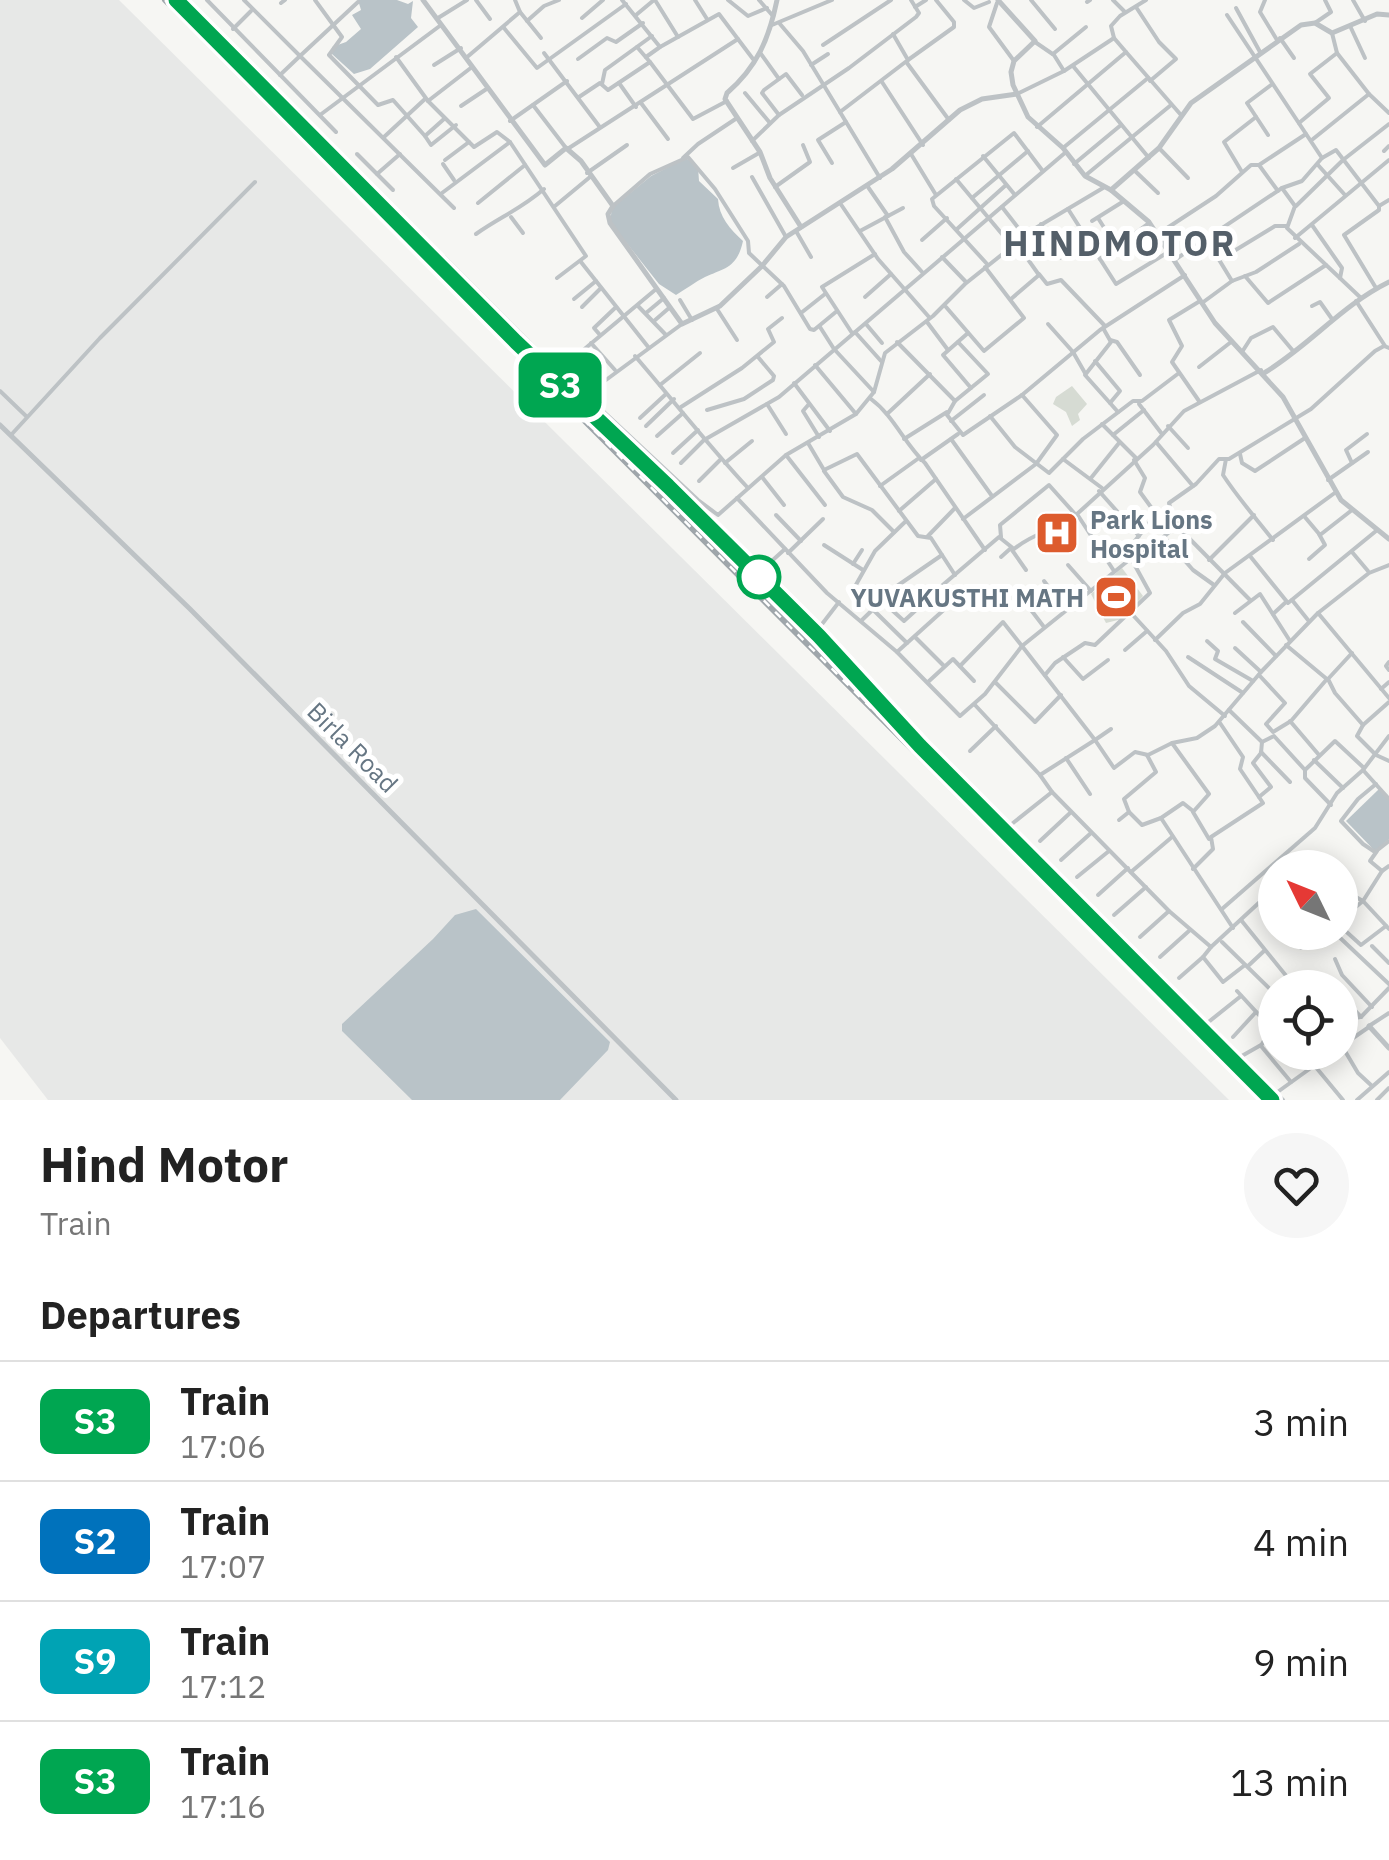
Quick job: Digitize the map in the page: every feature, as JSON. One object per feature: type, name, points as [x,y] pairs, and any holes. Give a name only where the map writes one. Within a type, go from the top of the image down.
[{"type":"street","points":[[207,0],[336,132]]},
{"type":"street","points":[[244,0],[454,208]]},
{"type":"street","points":[[315,0],[342,37],[329,55],[378,106],[393,100],[431,145],[456,126]]},
{"type":"street","points":[[423,0],[544,166],[599,126],[738,40]]},
{"type":"street","points":[[320,114],[467,0]]},
{"type":"street","points":[[476,0],[490,19]]},
{"type":"street","points":[[515,0],[540,38]]},
{"type":"street","points":[[527,21],[544,6],[559,0]]},
{"type":"street","points":[[582,18],[602,0]]},
{"type":"street","points":[[636,15],[654,0],[678,37]]},
{"type":"street","points":[[695,0],[707,19]]},
{"type":"street","points":[[728,0],[748,16],[767,8]]},
{"type":"street","points":[[759,0],[773,16]]},
{"type":"street","points":[[777,0],[761,54],[726,93],[727,102],[760,152],[811,257]]},
{"type":"street","points":[[770,26],[832,0]]},
{"type":"street","points":[[823,45],[890,0]]},
{"type":"street","points":[[752,142],[779,115],[918,16],[911,0]]},
{"type":"street","points":[[915,7],[926,0]]},
{"type":"street","points":[[840,112],[954,27],[936,0]]},
{"type":"street","points":[[964,0],[974,8],[988,1],[996,3],[1031,34],[1034,42],[1053,54],[1064,71]]},
{"type":"street","points":[[1031,0],[1055,30]]},
{"type":"street","points":[[1113,0],[1125,12]]},
{"type":"street","points":[[1146,0],[1112,24],[1114,38],[1180,115]]},
{"type":"street","points":[[1264,0],[1260,12],[1294,58]]},
{"type":"street","points":[[444,257],[577,390],[716,514],[786,455],[856,414],[873,396],[881,361],[897,342],[945,306],[967,282],[1041,224],[1134,170],[1159,148],[1180,115],[1198,98],[1279,39],[1332,12],[1325,0]]},
{"type":"street","points":[[1353,0],[1365,22]]},
{"type":"street","points":[[280,74],[358,2]]},
{"type":"street","points":[[504,28],[537,68],[624,2],[660,46]]},
{"type":"street","points":[[996,3],[989,28],[1014,61]]},
{"type":"street","points":[[681,462],[704,440],[794,384],[1064,150],[1176,59],[1159,42],[1136,5]]},
{"type":"street","points":[[1236,8],[1260,52]]},
{"type":"street","points":[[233,29],[253,10]]},
{"type":"street","points":[[466,58],[520,12]]},
{"type":"street","points":[[652,36],[604,72],[602,84],[607,90],[648,60],[660,46],[719,14],[756,63]]},
{"type":"street","points":[[1332,34],[1377,14],[1389,16]]},
{"type":"street","points":[[1227,15],[1322,158]]},
{"type":"street","points":[[1314,22],[1332,34],[1337,52],[1389,113]]},
{"type":"street","points":[[578,59],[607,38],[616,42],[643,23]]},
{"type":"street","points":[[780,24],[824,84],[880,178]]},
{"type":"street","points":[[1053,54],[1086,27]]},
{"type":"street","points":[[1350,28],[1364,58]]},
{"type":"street","points":[[892,34],[949,120]]},
{"type":"street","points":[[590,399],[591,391],[634,356],[682,324],[717,309],[786,237],[880,178],[973,102],[1017,94],[1073,66],[1114,38]]},
{"type":"street","points":[[1034,42],[1014,61],[1011,78],[1037,127],[1064,150],[1085,176],[1108,188],[1149,223],[1201,302],[1232,342],[1262,371],[1294,417],[1336,492],[1376,531],[1387,535]]},
{"type":"street","points":[[637,46],[695,120],[727,102]]},
{"type":"street","points":[[434,65],[460,48]]},
{"type":"street","points":[[1037,127],[1126,52]]},
{"type":"street","points":[[1299,123],[1329,98],[1310,74],[1337,52]]},
{"type":"street","points":[[544,53],[599,126]]},
{"type":"street","points":[[761,54],[778,79]]},
{"type":"street","points":[[811,64],[828,54]]},
{"type":"street","points":[[396,56],[427,100],[476,147],[500,132],[510,142],[586,256],[557,278]]},
{"type":"street","points":[[1073,66],[1149,158]]},
{"type":"street","points":[[384,136],[472,67]]},
{"type":"street","points":[[779,115],[762,93],[778,79],[786,74],[803,97]]},
{"type":"street","points":[[510,121],[566,80]]},
{"type":"street","points":[[882,81],[923,145]]},
{"type":"street","points":[[579,97],[602,84]]},
{"type":"street","points":[[619,84],[668,139]]},
{"type":"street","points":[[1268,134],[1247,102],[1272,85]]},
{"type":"street","points":[[461,106],[488,88]]},
{"type":"street","points":[[745,94],[770,123]]},
{"type":"street","points":[[1310,140],[1344,118],[1369,94]]},
{"type":"street","points":[[532,105],[613,206]]},
{"type":"street","points":[[1085,176],[1171,105]]},
{"type":"street","points":[[1242,172],[1224,142],[1256,117]]},
{"type":"street","points":[[424,136],[444,118]]},
{"type":"street","points":[[682,324],[610,224],[608,214],[650,174],[683,158],[736,118]]},
{"type":"street","points":[[832,163],[818,140],[846,122]]},
{"type":"street","points":[[1286,226],[1296,206],[1389,124]]},
{"type":"street","points":[[1074,164],[1122,125]]},
{"type":"street","points":[[945,306],[985,350],[1024,318],[965,238],[932,202],[936,195],[1014,133],[1044,171]]},
{"type":"street","points":[[1158,234],[1216,196],[1253,164],[1258,165],[1306,134]]},
{"type":"street","points":[[454,181],[444,162],[470,142]]},
{"type":"street","points":[[441,194],[510,142]]},
{"type":"street","points":[[556,206],[628,144]]},
{"type":"street","points":[[775,186],[810,162],[803,145]]},
{"type":"street","points":[[1159,148],[1188,178]]},
{"type":"street","points":[[1176,259],[1280,190],[1302,181],[1334,150],[1379,206]]},
{"type":"street","points":[[972,198],[1028,151]]},
{"type":"street","points":[[733,168],[760,152]]},
{"type":"street","points":[[357,154],[393,190]]},
{"type":"street","points":[[377,174],[400,154]]},
{"type":"street","points":[[911,154],[936,195]]},
{"type":"street","points":[[983,156],[1015,195]]},
{"type":"street","points":[[683,158],[694,162],[715,189],[748,242],[750,253],[782,284],[811,330],[837,311]]},
{"type":"street","points":[[1199,402],[1172,360],[1182,346],[1169,320],[1232,280],[1256,272],[1389,160]]},
{"type":"street","points":[[478,203],[526,165]]},
{"type":"street","points":[[1258,165],[1296,206]]},
{"type":"street","points":[[1318,165],[1346,196]]},
{"type":"street","points":[[1134,170],[1158,193]]},
{"type":"street","points":[[752,177],[786,237]]},
{"type":"street","points":[[956,179],[1047,284],[1061,280],[1104,327],[1110,340],[1117,342],[1140,376]]},
{"type":"street","points":[[11,435],[255,182]]},
{"type":"street","points":[[867,185],[904,252],[923,273]]},
{"type":"street","points":[[956,228],[1006,185]]},
{"type":"street","points":[[476,234],[544,190]]},
{"type":"street","points":[[1116,248],[1095,220],[1124,201]]},
{"type":"street","points":[[1376,288],[1344,236],[1389,201]]},
{"type":"street","points":[[840,203],[948,350]]},
{"type":"street","points":[[1002,206],[1025,236]]},
{"type":"street","points":[[860,232],[903,208]]},
{"type":"street","points":[[1068,209],[1116,284],[1170,251]]},
{"type":"street","points":[[509,214],[522,233]]},
{"type":"street","points":[[922,240],[947,218]]},
{"type":"street","points":[[1100,258],[1149,223]]},
{"type":"street","points":[[1041,224],[1060,258]]},
{"type":"street","points":[[1312,225],[1342,268],[1340,278]]},
{"type":"street","points":[[1234,250],[1275,226],[1286,226],[1358,299],[1387,347],[1375,351],[1338,388],[1240,452],[1214,463],[1193,486],[1168,504],[1176,525],[1250,600]]},
{"type":"street","points":[[1207,240],[1232,280]]},
{"type":"street","points":[[875,254],[822,287],[854,333],[881,361]]},
{"type":"street","points":[[942,257],[967,282]]},
{"type":"street","points":[[581,262],[648,348]]},
{"type":"street","points":[[1244,275],[1268,304],[1326,265]]},
{"type":"street","points":[[865,297],[891,274]]},
{"type":"street","points":[[1011,299],[1040,274]]},
{"type":"street","points":[[880,486],[959,433],[966,434],[1022,395],[1104,327],[1185,275]]},
{"type":"street","points":[[574,298],[596,280]]},
{"type":"street","points":[[767,297],[782,284]]},
{"type":"street","points":[[1001,557],[1026,539],[1076,516],[1156,442],[1168,426],[1199,402],[1294,352],[1358,299],[1388,285]]},
{"type":"street","points":[[563,367],[657,287]]},
{"type":"street","points":[[582,307],[602,288]]},
{"type":"street","points":[[801,313],[825,294]]},
{"type":"street","points":[[646,313],[664,298]]},
{"type":"street","points":[[680,300],[692,320]]},
{"type":"street","points":[[1312,306],[1320,302],[1332,320]]},
{"type":"street","points":[[637,305],[666,335]]},
{"type":"street","points":[[654,321],[670,306]]},
{"type":"street","points":[[600,336],[595,324],[615,308]]},
{"type":"street","points":[[717,309],[736,340]]},
{"type":"street","points":[[657,436],[682,410],[774,342],[768,329],[782,318]]},
{"type":"street","points":[[866,324],[882,342]]},
{"type":"street","points":[[1048,324],[1118,412]]},
{"type":"street","points":[[819,326],[985,550]]},
{"type":"street","points":[[1242,352],[1251,338],[1273,327],[1294,352]]},
{"type":"street","points":[[968,334],[943,358],[971,388]]},
{"type":"street","points":[[1085,373],[1110,340]]},
{"type":"street","points":[[897,342],[955,401]]},
{"type":"street","points":[[904,438],[947,412],[988,372],[958,342]]},
{"type":"street","points":[[1199,367],[1232,342]]},
{"type":"street","points":[[592,343],[615,370]]},
{"type":"street","points":[[660,385],[700,353]]},
{"type":"street","points":[[634,356],[749,488]]},
{"type":"street","points":[[707,410],[744,399],[773,380],[758,356]]},
{"type":"street","points":[[1095,361],[1120,392],[1110,403]]},
{"type":"street","points":[[816,365],[856,414]]},
{"type":"street","points":[[990,416],[1015,447],[1049,473],[1102,424],[1180,373]]},
{"type":"street","points":[[887,414],[930,374]]},
{"type":"street","points":[[794,384],[830,431]]},
{"type":"street","points":[[0,391],[26,416]]},
{"type":"street","points":[[640,418],[667,392]]},
{"type":"street","points":[[950,420],[984,395]]},
{"type":"street","points":[[963,519],[1036,464],[1057,434],[1022,395]]},
{"type":"street","points":[[646,426],[674,399]]},
{"type":"street","points":[[1136,400],[1162,434]]},
{"type":"street","points":[[809,403],[803,412],[820,437]]},
{"type":"street","points":[[767,404],[786,434]]},
{"type":"street","points":[[1113,435],[1144,410]]},
{"type":"street","points":[[947,412],[959,433]]},
{"type":"street","points":[[1045,674],[1086,642],[1094,646],[1150,593],[1128,551],[1156,512],[1140,492],[1146,480],[1135,459],[1102,424]]},
{"type":"street","name":"Birla Road","points":[[0,425],[190,609],[676,1100]]},
{"type":"street","points":[[1168,426],[1188,448]]},
{"type":"street","points":[[673,454],[698,430]]},
{"type":"street","points":[[1352,463],[1346,450],[1368,434]]},
{"type":"street","points":[[1240,452],[1242,464],[1255,471],[1305,438]]},
{"type":"street","points":[[950,439],[992,497]]},
{"type":"street","points":[[698,481],[752,442]]},
{"type":"street","points":[[1090,478],[1120,442]]},
{"type":"street","points":[[1156,442],[1193,486]]},
{"type":"street","points":[[808,443],[843,498],[872,510],[894,532]]},
{"type":"street","points":[[1328,480],[1368,452]]},
{"type":"street","points":[[823,470],[856,453],[919,538],[927,537],[955,508]]},
{"type":"street","points":[[786,455],[825,504]]},
{"type":"street","points":[[1062,459],[1090,478],[1139,536]]},
{"type":"street","points":[[1226,459],[1222,474],[1272,540]]},
{"type":"street","points":[[762,476],[784,505]]},
{"type":"street","points":[[898,511],[936,479]]},
{"type":"street","points":[[1026,570],[1001,537],[1000,525],[1049,485],[1076,516],[1114,572]]},
{"type":"street","points":[[1156,640],[1184,612],[1198,606],[1226,573],[1336,492]]},
{"type":"street","points":[[737,498],[839,602],[897,652],[960,716],[995,682],[1022,646],[1176,525]]},
{"type":"street","points":[[1319,534],[1352,510]]},
{"type":"street","points":[[776,515],[801,541]]},
{"type":"street","points":[[1210,560],[1254,516]]},
{"type":"street","points":[[1304,516],[1325,546],[1309,559]]},
{"type":"street","points":[[764,568],[823,519]]},
{"type":"street","points":[[906,521],[877,548],[852,590],[907,643]]},
{"type":"street","points":[[1273,614],[1376,531]]},
{"type":"street","points":[[927,537],[955,575]]},
{"type":"street","points":[[882,601],[904,622],[1001,537]]},
{"type":"street","points":[[1164,537],[1193,570],[1214,585]]},
{"type":"street","points":[[824,546],[862,570]]},
{"type":"street","points":[[852,564],[862,550]]},
{"type":"street","points":[[1352,552],[1369,573]]},
{"type":"street","points":[[861,621],[942,555]]},
{"type":"street","points":[[1250,556],[1309,622]]},
{"type":"street","points":[[1068,565],[1091,591]]},
{"type":"street","points":[[960,666],[1004,622],[1113,768],[1135,752],[1146,755],[1172,742],[1198,738],[1220,723],[1242,693],[1318,613],[1369,573],[1386,567],[1389,578]]},
{"type":"street","points":[[1044,581],[1066,610]]},
{"type":"street","points":[[897,652],[948,606],[938,590]]},
{"type":"street","points":[[1018,593],[1044,628]]},
{"type":"street","points":[[1235,613],[1260,594],[1288,643],[1327,680],[1334,694],[1363,725]]},
{"type":"street","points":[[819,628],[839,602]]},
{"type":"street","points":[[1131,613],[1189,686],[1225,716]]},
{"type":"street","points":[[1318,613],[1389,700],[1356,735],[1389,761]]},
{"type":"street","points":[[1243,622],[1276,656]]},
{"type":"street","points":[[1124,650],[1146,630]]},
{"type":"street","points":[[914,636],[944,666]]},
{"type":"street","points":[[1206,641],[1218,650],[1215,659],[1253,681]]},
{"type":"street","points":[[1234,648],[1286,703],[1266,725],[1273,732],[1290,721],[1352,654]]},
{"type":"street","points":[[1063,657],[1083,679],[1108,660]]},
{"type":"street","points":[[1188,657],[1242,693]]},
{"type":"street","points":[[928,682],[953,659],[974,682]]},
{"type":"street","points":[[1389,662],[1389,670]]},
{"type":"street","points":[[995,682],[1035,722],[1061,695]]},
{"type":"street","points":[[1381,689],[1389,682]]},
{"type":"street","points":[[974,705],[1070,812],[1211,948]]},
{"type":"street","points":[[1230,710],[1262,742]]},
{"type":"street","points":[[1290,721],[1319,754]]},
{"type":"street","points":[[1210,839],[1263,804],[1240,770],[1244,757],[1220,723]]},
{"type":"street","points":[[970,750],[996,726]]},
{"type":"street","points":[[1040,775],[1111,729]]},
{"type":"street","points":[[1262,742],[1274,736],[1306,770]]},
{"type":"street","points":[[1222,909],[1316,828],[1343,788],[1389,736]]},
{"type":"street","points":[[1377,851],[1363,844],[1330,808],[1305,778],[1306,770],[1336,741],[1389,798]]},
{"type":"street","points":[[1172,742],[1210,794],[1193,812]]},
{"type":"street","points":[[1259,798],[1271,787],[1252,763],[1261,752],[1262,742]]},
{"type":"street","points":[[1261,752],[1290,782]]},
{"type":"street","points":[[1146,755],[1156,772],[1124,800],[1142,825],[1183,803],[1193,812],[1213,849],[1193,869]]},
{"type":"street","points":[[1066,758],[1090,794]]},
{"type":"street","points":[[1314,760],[1343,788]]},
{"type":"street","points":[[1342,821],[1358,799],[1376,784]]},
{"type":"street","points":[[1014,823],[1052,792]]},
{"type":"street","points":[[1040,841],[1070,812]]},
{"type":"street","points":[[1119,820],[1129,812]]},
{"type":"street","points":[[1161,818],[1233,928]]},
{"type":"street","points":[[1062,860],[1091,833]]},
{"type":"street","points":[[1098,895],[1172,837]]},
{"type":"street","points":[[1382,872],[1370,862],[1389,841]]},
{"type":"street","points":[[1078,878],[1109,850]]},
{"type":"street","points":[[1358,907],[1389,866]]},
{"type":"street","points":[[1114,915],[1146,887]]},
{"type":"street","points":[[1071,888],[1241,1058],[1258,1047]]},
{"type":"street","points":[[1358,899],[1388,927],[1362,945],[1358,941]]},
{"type":"street","points":[[1180,978],[1258,902]]},
{"type":"street","points":[[1140,937],[1169,911]]},
{"type":"street","points":[[1241,920],[1258,942]]},
{"type":"street","points":[[1160,957],[1190,930]]},
{"type":"street","points":[[1222,940],[1258,976]]},
{"type":"street","points":[[1372,946],[1389,963]]},
{"type":"street","points":[[1203,957],[1224,982],[1264,950],[1281,970]]},
{"type":"street","points":[[1352,950],[1389,986],[1358,1017]]},
{"type":"street","points":[[1334,960],[1342,975],[1372,1006]]},
{"type":"street","points":[[1206,1024],[1239,993],[1256,1012],[1233,1037]]},
{"type":"street","points":[[1358,1034],[1389,1013]]},
{"type":"street","points":[[1358,1014],[1361,1017]]},
{"type":"street","points":[[1368,1026],[1388,1046]]},
{"type":"street","points":[[1281,1070],[1291,1082]]},
{"type":"street","points":[[1283,1100],[1274,1094],[1307,1070]]},
{"type":"street","points":[[1318,1070],[1343,1100]]},
{"type":"street","points":[[1357,1070],[1372,1086]]},
{"type":"street","points":[[1357,1100],[1389,1072]]},
{"type":"street","points":[[1377,1100],[1389,1088]]},
{"type":"shaded area","points":[[0,0],[119,0],[1229,1100],[48,1100],[0,1038]]},
{"type":"shaded area","points":[[358,0],[397,0],[408,4],[413,1],[411,18],[418,27],[370,69],[354,74],[332,54],[332,47],[346,42],[361,29],[352,15],[361,10]]},
{"type":"shaded area","points":[[686,158],[698,167],[699,181],[718,199],[726,222],[743,241],[729,266],[676,295],[659,284],[610,222],[612,208],[651,176]]},
{"type":"shaded area","points":[[1072,386],[1087,404],[1078,414],[1080,420],[1072,426],[1066,412],[1053,404],[1056,397]]},
{"type":"shaded area","name":"YUVAKUSTHI MATH","points":[[1122,568],[1143,596],[1122,619],[1106,623],[1091,594]]},
{"type":"shaded area","points":[[1379,789],[1389,799],[1389,839],[1375,851],[1346,821]]},
{"type":"shaded area","points":[[476,909],[610,1042],[608,1050],[560,1100],[412,1100],[342,1031],[342,1024],[455,915]]},
{"type":"railway","points":[[165,0],[1262,1100]]},
{"type":"train","name":"S3","points":[[176,0],[546,372],[819,636],[920,746],[1272,1100]]},
{"type":"place","name":"Park Lions Hospital","points":[[1057,533]]},
{"type":"place","name":"YUVAKUSTHI MATH","points":[[1116,597]]},
{"type":"district","name":"HINDMOTOR","points":[[1120,243]]}]
